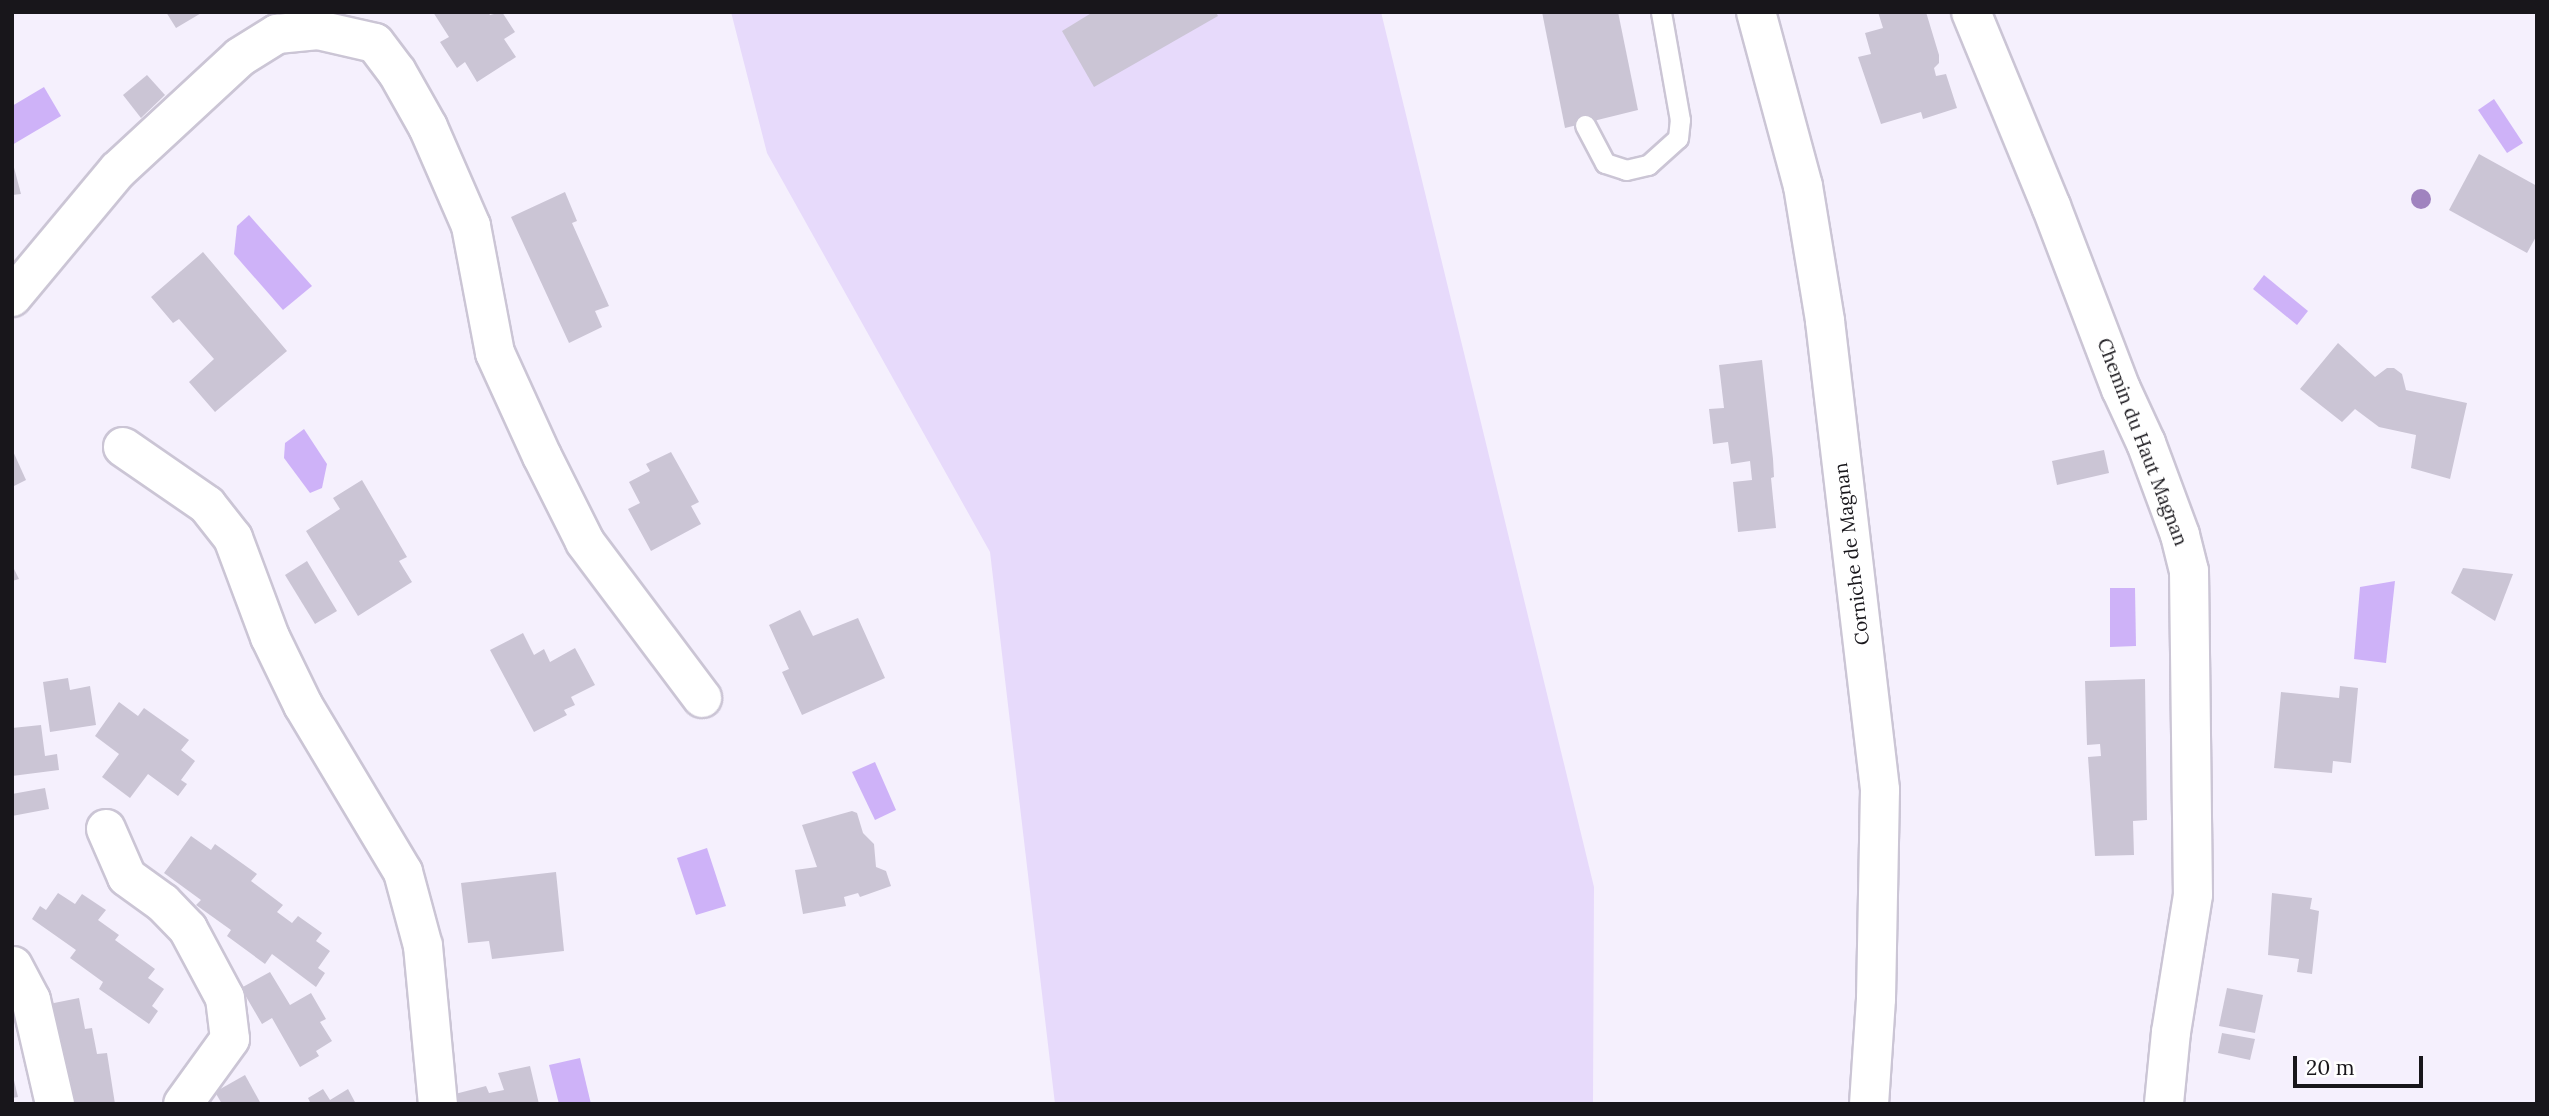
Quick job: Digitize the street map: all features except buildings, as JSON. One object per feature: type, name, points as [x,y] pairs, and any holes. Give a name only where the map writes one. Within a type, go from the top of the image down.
[{"type":"street","name":"Corniche de Magnan","points":[[1756,12],[1803,186],[1825,321],[1880,790],[1876,999],[1869,1104]]},
{"type":"street","name":"Chemin du Haut Magnan","points":[[1971,12],[2051,205],[2121,389],[2146,443],[2180,535],[2189,571],[2193,895],[2171,1032],[2164,1104]]},
{"type":"street","points":[[12,297],[118,170],[240,57],[277,34],[318,30],[375,43],[397,72],[428,127],[471,226],[495,353],[542,456],[585,542],[702,698]]},
{"type":"street","points":[[123,447],[208,505],[233,538],[270,637],[303,705],[402,872],[423,946],[438,1104]]},
{"type":"street","points":[[106,829],[127,877],[163,903],[188,929],[225,998],[230,1039],[183,1104]]},
{"type":"street","points":[[13,966],[31,1000],[55,1104]]},
{"type":"lane","points":[[1585,125],[1605,163],[1626,170],[1648,165],[1678,138],[1680,120],[1661,12]]},
{"type":"shaded area","points":[[731,12],[1381,12],[1594,887],[1593,1104],[1055,1104],[990,552],[767,153]]},
{"type":"shaded area","points":[[44,87],[61,116],[12,145],[12,106]]},
{"type":"shaded area","points":[[2494,99],[2523,143],[2507,153],[2478,110]]},
{"type":"shaded area","points":[[249,215],[312,286],[283,310],[234,254],[237,226]]},
{"type":"shaded area","points":[[2264,275],[2308,311],[2297,325],[2253,289]]},
{"type":"shaded area","points":[[304,429],[327,464],[322,488],[310,493],[284,458],[285,443]]},
{"type":"shaded area","points":[[2395,581],[2386,663],[2354,659],[2360,587]]},
{"type":"shaded area","points":[[2110,588],[2135,588],[2136,646],[2110,647]]},
{"type":"shaded area","points":[[875,762],[896,810],[875,820],[852,772]]},
{"type":"shaded area","points":[[707,848],[726,906],[696,915],[677,858]]},
{"type":"shaded area","points":[[580,1058],[591,1104],[559,1104],[549,1065]]}]
